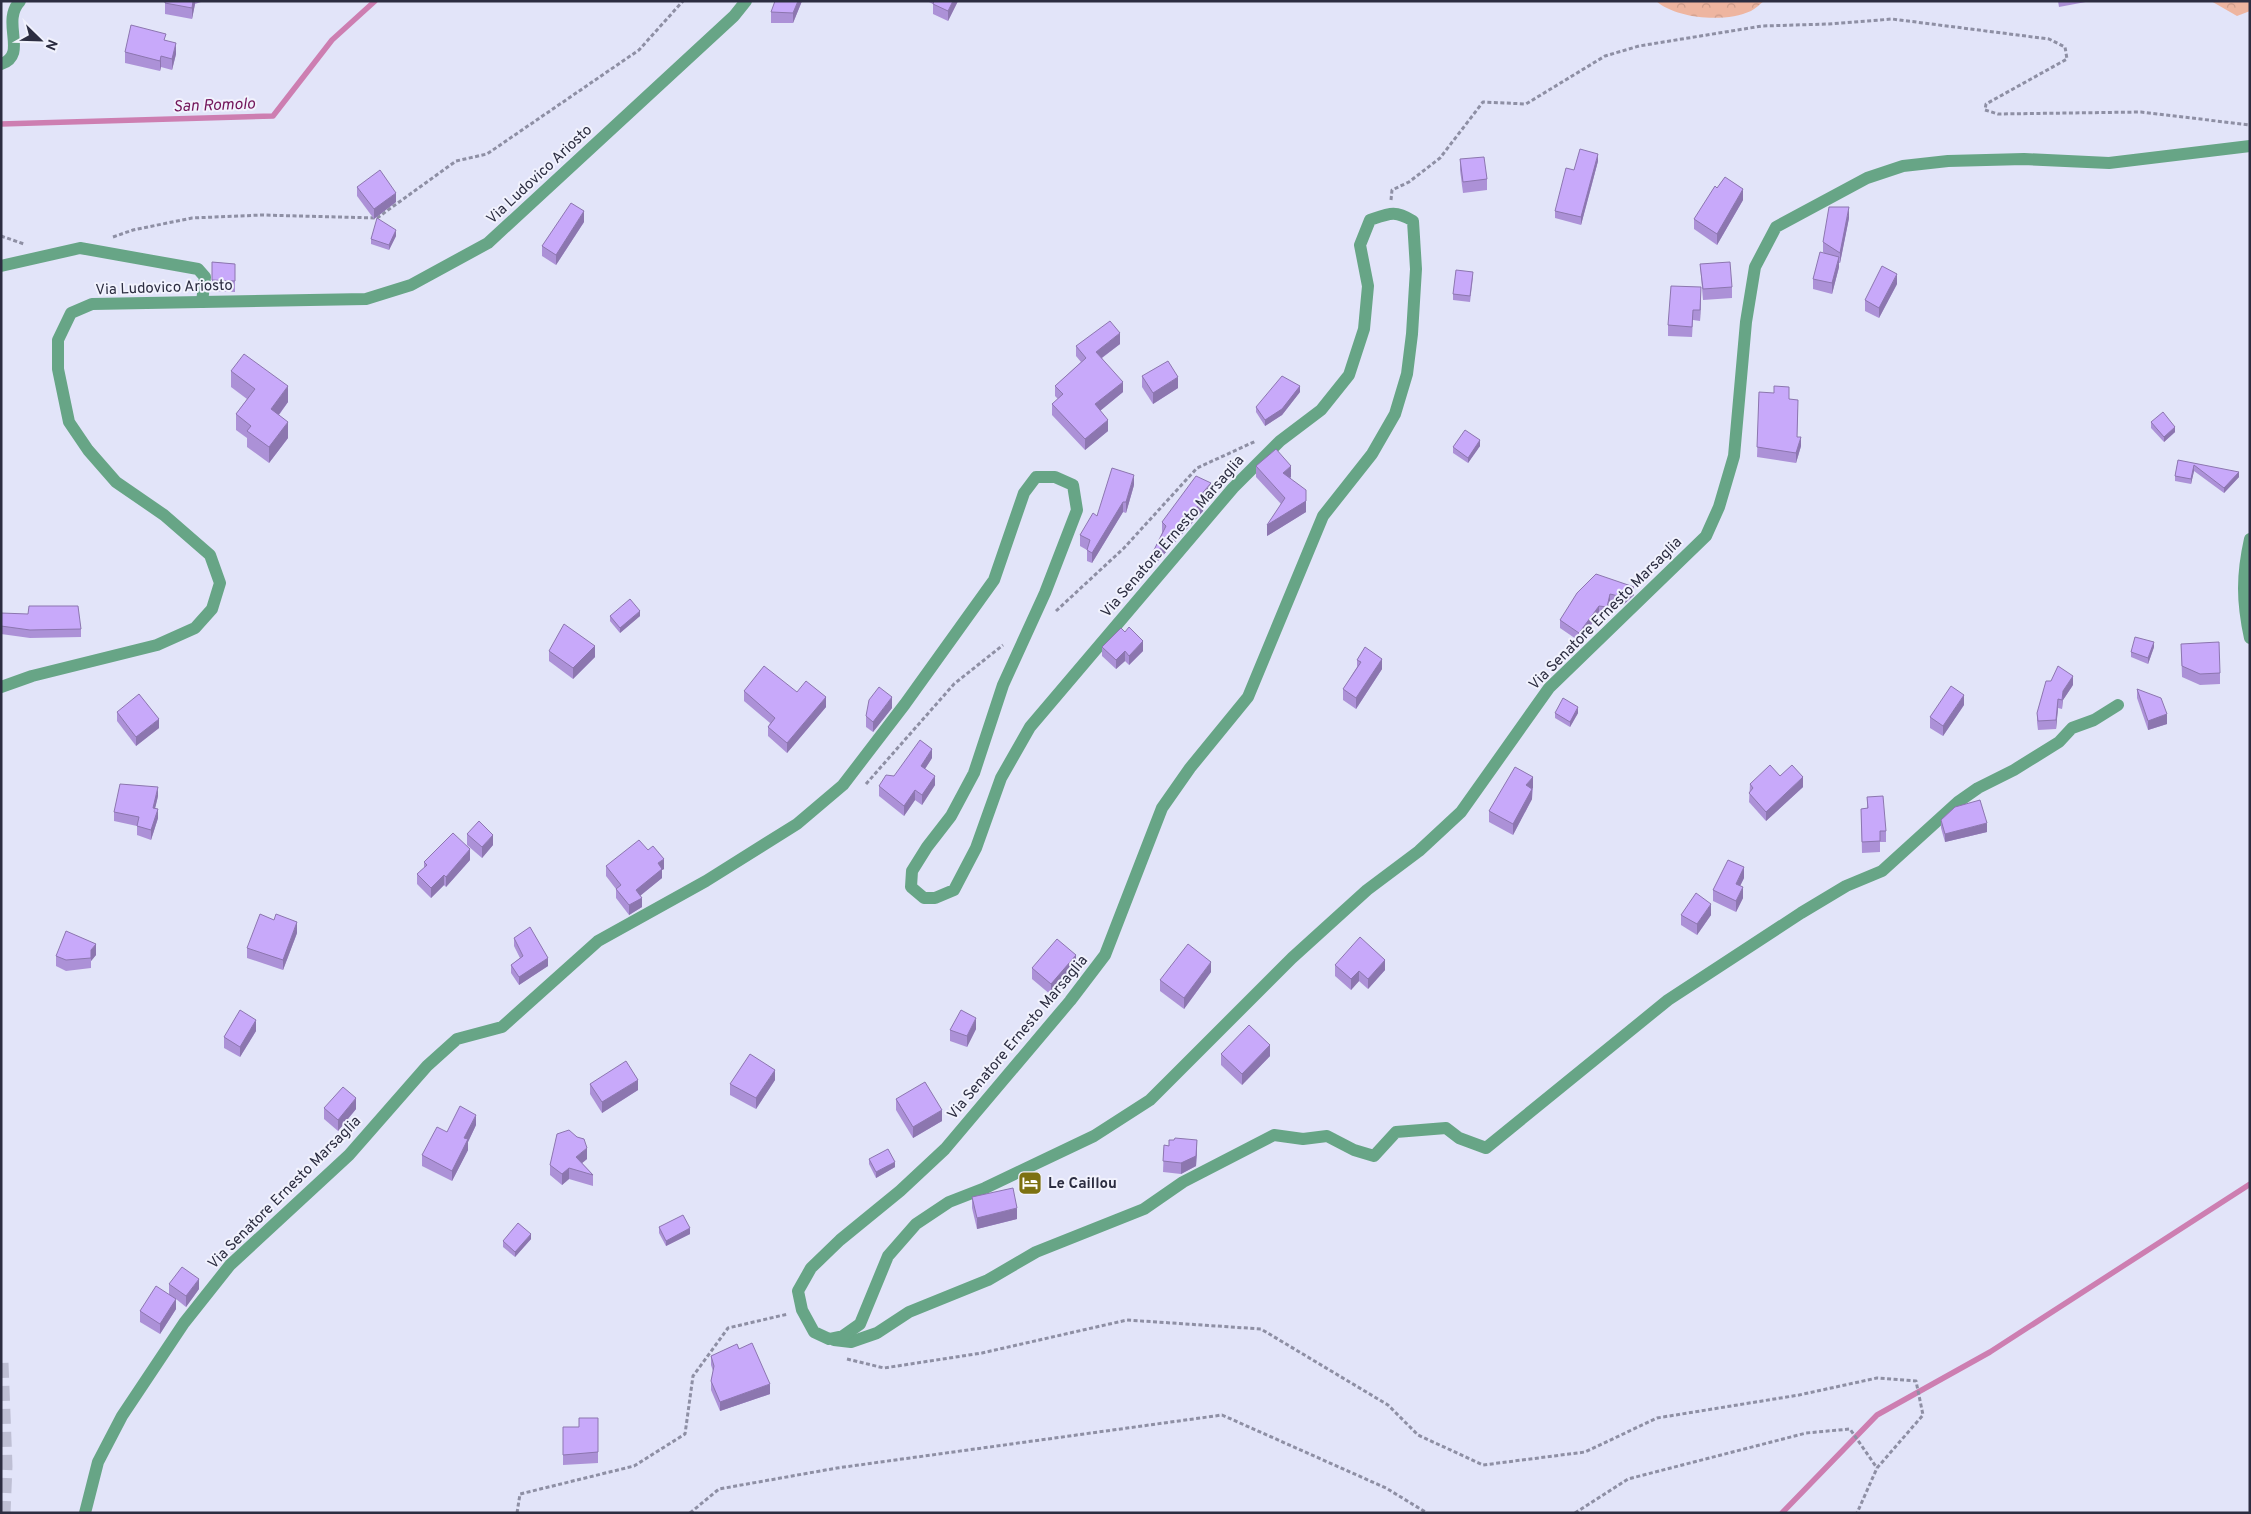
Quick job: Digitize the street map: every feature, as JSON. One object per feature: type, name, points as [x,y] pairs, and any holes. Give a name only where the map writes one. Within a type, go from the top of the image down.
[{"type":"street","points":[[1,64],[10,61],[14,56],[11,23],[15,7],[20,1]]},
{"type":"street","name":"Via Ludovico Ariosto","points":[[1,687],[32,676],[157,645],[195,628],[212,608],[220,584],[210,555],[164,515],[116,482],[88,450],[69,422],[58,369],[58,340],[71,313],[92,304],[366,299],[411,285],[488,243],[727,23],[746,1]]},
{"type":"street","name":"Via Senatore Ernesto Marsaglia","points":[[85,1513],[98,1462],[122,1416],[184,1323],[230,1265],[349,1155],[427,1066],[457,1039],[502,1026],[598,941],[706,881],[797,824],[843,785],[994,580],[1024,494],[1036,477],[1055,478],[1073,486],[1077,510],[1042,600],[1003,685],[974,773],[951,816],[926,847],[912,871],[911,887],[924,898],[935,898],[954,890],[976,848],[1001,778],[1030,727],[1233,488],[1280,441],[1321,410],[1350,375],[1364,329],[1368,286],[1360,244],[1370,220],[1389,213],[1400,213],[1413,222],[1416,269],[1407,374],[1398,406],[1372,454],[1322,516],[1248,697],[1190,768],[1162,808],[1105,955],[1018,1064],[945,1149],[900,1191],[840,1240],[811,1268],[798,1291],[802,1310],[814,1332],[829,1339],[843,1336],[860,1324],[888,1256],[916,1224],[949,1202],[1094,1136],[1150,1100],[1292,958],[1367,890],[1419,851],[1461,812],[1549,688],[1706,536],[1719,507],[1734,456],[1746,322],[1755,267],[1776,227],[1867,178],[1903,166],[1948,161],[2024,159],[2109,163],[2250,146]]},
{"type":"street","points":[[1,266],[80,248],[198,269],[204,277],[202,302]]},
{"type":"street","points":[[2250,538],[2243,568],[2243,608],[2250,638]]},
{"type":"street","points":[[829,1339],[850,1342],[877,1334],[909,1312],[988,1280],[1036,1252],[1144,1208],[1183,1182],[1274,1135],[1303,1139],[1327,1136],[1354,1150],[1374,1156],[1396,1132],[1446,1128],[1460,1138],[1486,1148],[1668,1000],[1801,912],[1846,886],[1882,871],[1958,802],[1978,788],[2014,770],[2059,742],[2072,728],[2094,720],[2118,705]]},
{"type":"path","points":[[106,239],[133,230],[192,218],[262,215],[377,218],[456,160],[487,154],[639,50],[682,1]]},
{"type":"path","points":[[1389,213],[1392,190],[1409,182],[1440,158],[1483,102],[1526,104],[1605,56],[1639,46],[1762,26],[1829,24],[1892,19],[2049,40],[2065,47],[2067,59],[1986,104],[1985,110],[1998,114],[2141,112],[2250,125]]},
{"type":"path","points":[[1,236],[31,246]]},
{"type":"path","points":[[1042,600],[1052,614],[1124,548],[1197,468],[1258,440]]},
{"type":"path","points":[[860,790],[954,684],[1006,642]]},
{"type":"path","points":[[517,1513],[520,1494],[634,1466],[685,1434],[693,1376],[728,1328],[802,1310]]},
{"type":"path","points":[[838,1357],[884,1368],[982,1353],[1126,1320],[1261,1329],[1388,1405],[1418,1435],[1483,1465],[1585,1452],[1657,1418],[1799,1395],[1877,1378],[1916,1381],[1923,1415],[1877,1468],[1856,1513]]},
{"type":"path","points":[[690,1513],[718,1488],[837,1468],[1222,1415],[1386,1488],[1427,1513]]},
{"type":"path","points":[[1576,1513],[1628,1479],[1806,1433],[1850,1429],[1877,1468]]},
{"type":"green space","points":[[1656,1],[1764,1],[1753,10],[1740,15],[1715,18],[1676,12]]},
{"type":"green space","points":[[2211,1],[2250,1],[2250,11],[2237,16]]},
{"type":"building","points":[[165,1],[193,1],[192,8],[165,3]]},
{"type":"building","points":[[775,1],[798,1],[793,13],[771,12]]},
{"type":"building","points":[[934,1],[953,1],[948,11],[933,4]]},
{"type":"building","points":[[131,25],[166,34],[164,40],[176,43],[172,59],[161,56],[160,61],[125,52]]},
{"type":"building","points":[[1580,149],[1598,154],[1581,217],[1555,211],[1566,168],[1574,170]]},
{"type":"building","points":[[1484,157],[1487,179],[1463,182],[1460,159]]},
{"type":"building","points":[[380,170],[396,193],[374,209],[357,187]]},
{"type":"building","points":[[1725,177],[1743,189],[1717,234],[1694,219],[1715,186],[1717,188]]},
{"type":"building","points":[[571,203],[584,211],[556,255],[542,246]]},
{"type":"building","points":[[1829,207],[1849,207],[1840,253],[1823,242]]},
{"type":"building","points":[[377,218],[396,230],[389,245],[371,239]]},
{"type":"building","points":[[1820,252],[1839,257],[1832,283],[1813,279]]},
{"type":"building","points":[[212,262],[235,264],[235,281],[212,280]]},
{"type":"building","points":[[1730,262],[1732,287],[1703,289],[1700,264]]},
{"type":"building","points":[[1882,266],[1897,274],[1879,308],[1865,300]]},
{"type":"building","points":[[1456,270],[1473,272],[1470,296],[1453,294]]},
{"type":"building","points":[[1671,286],[1701,287],[1700,310],[1693,310],[1692,327],[1668,325]]},
{"type":"building","points":[[1110,321],[1120,333],[1096,352],[1123,382],[1095,404],[1108,420],[1085,439],[1052,404],[1063,394],[1055,386],[1086,358],[1076,346]]},
{"type":"building","points":[[244,354],[288,386],[271,409],[288,422],[269,447],[247,431],[251,426],[236,414],[255,389],[231,371]]},
{"type":"building","points":[[1168,361],[1178,377],[1153,393],[1142,376]]},
{"type":"building","points":[[1282,376],[1300,386],[1282,409],[1265,420],[1256,407]]},
{"type":"building","points":[[1774,386],[1789,387],[1789,399],[1798,400],[1797,437],[1801,437],[1796,453],[1757,447],[1759,392],[1774,393]]},
{"type":"building","points":[[2163,412],[2175,427],[2164,437],[2151,422]]},
{"type":"building","points":[[1465,430],[1480,440],[1468,458],[1453,447]]},
{"type":"building","points":[[1276,449],[1291,466],[1283,473],[1306,490],[1306,501],[1267,525],[1285,498],[1256,466]]},
{"type":"building","points":[[2178,460],[2239,472],[2224,488],[2194,465],[2191,479],[2175,476]]},
{"type":"building","points":[[1112,468],[1134,475],[1126,502],[1123,502],[1092,553],[1087,550],[1090,540],[1080,535],[1093,513],[1097,516]]},
{"type":"building","points":[[1196,476],[1211,483],[1199,497],[1203,500],[1157,552],[1154,550],[1166,526],[1162,522]]},
{"type":"building","points":[[1596,574],[1634,587],[1623,597],[1610,594],[1607,607],[1599,606],[1579,633],[1560,620],[1577,593]]},
{"type":"building","points":[[630,599],[640,611],[620,628],[610,616]]},
{"type":"building","points":[[29,606],[78,606],[81,629],[30,630],[1,626],[1,613],[28,614]]},
{"type":"building","points":[[564,624],[595,646],[573,668],[549,651]]},
{"type":"building","points":[[1129,627],[1143,641],[1129,656],[1125,651],[1116,660],[1102,647],[1121,628],[1125,632]]},
{"type":"building","points":[[2135,637],[2154,642],[2148,658],[2131,652]]},
{"type":"building","points":[[2219,642],[2220,673],[2200,674],[2182,666],[2181,644]]},
{"type":"building","points":[[1365,647],[1382,659],[1356,698],[1343,689],[1361,662],[1357,660]]},
{"type":"building","points":[[764,666],[797,692],[806,681],[826,697],[787,743],[768,727],[775,718],[744,691]]},
{"type":"building","points":[[2058,666],[2073,676],[2063,691],[2062,700],[2058,699],[2056,720],[2038,721],[2037,713],[2046,681],[2051,681]]},
{"type":"building","points":[[1951,686],[1964,695],[1943,726],[1930,717]]},
{"type":"building","points":[[879,687],[892,697],[873,722],[866,716],[869,700]]},
{"type":"building","points":[[2137,689],[2161,698],[2167,714],[2148,721]]},
{"type":"building","points":[[139,694],[159,719],[136,737],[117,712]]},
{"type":"building","points":[[1563,698],[1578,707],[1570,722],[1555,713]]},
{"type":"building","points":[[920,740],[932,749],[921,766],[935,776],[922,795],[915,790],[904,806],[879,786],[886,775],[894,776]]},
{"type":"building","points":[[1770,765],[1780,776],[1792,765],[1803,777],[1766,812],[1749,793],[1753,788],[1750,784]]},
{"type":"building","points":[[1515,767],[1533,777],[1526,785],[1532,789],[1513,824],[1489,811]]},
{"type":"building","points":[[120,784],[158,787],[153,808],[158,809],[151,830],[137,826],[139,817],[114,812]]},
{"type":"building","points":[[1883,796],[1886,831],[1880,831],[1880,841],[1862,842],[1861,809],[1868,808],[1867,797]]},
{"type":"building","points":[[1980,800],[1987,823],[1945,834],[1941,820],[1955,807]]},
{"type":"building","points":[[479,821],[493,835],[482,847],[467,834]]},
{"type":"building","points":[[453,833],[470,849],[446,877],[444,875],[431,888],[417,874],[427,865],[424,862]]},
{"type":"building","points":[[639,840],[648,850],[653,846],[664,859],[658,863],[662,869],[636,890],[642,898],[629,905],[616,889],[621,885],[606,866]]},
{"type":"building","points":[[1728,860],[1744,867],[1736,884],[1743,887],[1736,901],[1713,890]]},
{"type":"building","points":[[1696,893],[1711,904],[1697,924],[1681,915]]},
{"type":"building","points":[[260,914],[274,920],[276,914],[297,922],[283,960],[247,948]]},
{"type":"building","points":[[530,927],[548,958],[519,977],[511,965],[523,956],[514,938]]},
{"type":"building","points":[[66,931],[96,944],[91,950],[91,958],[66,960],[56,956]]},
{"type":"building","points":[[1360,937],[1385,960],[1368,979],[1359,971],[1351,979],[1335,965]]},
{"type":"building","points":[[1057,939],[1076,955],[1051,984],[1032,968]]},
{"type":"building","points":[[1188,944],[1211,962],[1184,998],[1160,980]]},
{"type":"building","points":[[240,1010],[256,1020],[240,1047],[224,1037]]},
{"type":"building","points":[[961,1010],[976,1018],[967,1036],[950,1030]]},
{"type":"building","points":[[1249,1025],[1270,1045],[1242,1074],[1221,1054]]},
{"type":"building","points":[[750,1054],[775,1070],[756,1098],[730,1084]]},
{"type":"building","points":[[626,1061],[638,1080],[602,1102],[590,1084]]},
{"type":"building","points":[[925,1082],[942,1110],[913,1127],[896,1099]]},
{"type":"building","points":[[343,1087],[356,1098],[338,1120],[324,1108]]},
{"type":"building","points":[[460,1106],[476,1115],[464,1138],[468,1139],[452,1171],[422,1155],[437,1127],[447,1132]]},
{"type":"building","points":[[569,1130],[577,1137],[584,1139],[587,1148],[576,1157],[593,1175],[569,1168],[562,1174],[550,1165],[557,1134]]},
{"type":"building","points":[[1175,1138],[1197,1140],[1196,1156],[1181,1163],[1163,1161],[1164,1145],[1169,1146],[1169,1140],[1174,1140]]},
{"type":"building","points":[[888,1149],[895,1162],[876,1172],[869,1159]]},
{"type":"building","points":[[1013,1188],[1017,1208],[977,1218],[972,1197]]},
{"type":"building","points":[[683,1215],[690,1228],[666,1241],[659,1227]]},
{"type":"building","points":[[518,1223],[531,1234],[515,1252],[503,1241]]},
{"type":"building","points":[[182,1267],[199,1279],[186,1296],[169,1284]]},
{"type":"building","points":[[156,1286],[176,1299],[160,1324],[140,1311]]},
{"type":"building","points":[[752,1343],[770,1384],[720,1402],[711,1381],[714,1366],[711,1356],[737,1344],[739,1349]]},
{"type":"building","points":[[579,1418],[598,1418],[598,1452],[563,1455],[563,1427],[579,1427]]},
{"type":"waterway","name":"San Romolo","points":[[1,124],[273,116],[332,40],[375,1]]},
{"type":"waterway","points":[[1782,1513],[1877,1415],[1990,1352],[2250,1184]]},
{"type":"tunnel","points":[[1,1363],[5,1466],[3,1513]]},
{"type":"place","name":"Le Caillou","points":[[1030,1183]]}]
